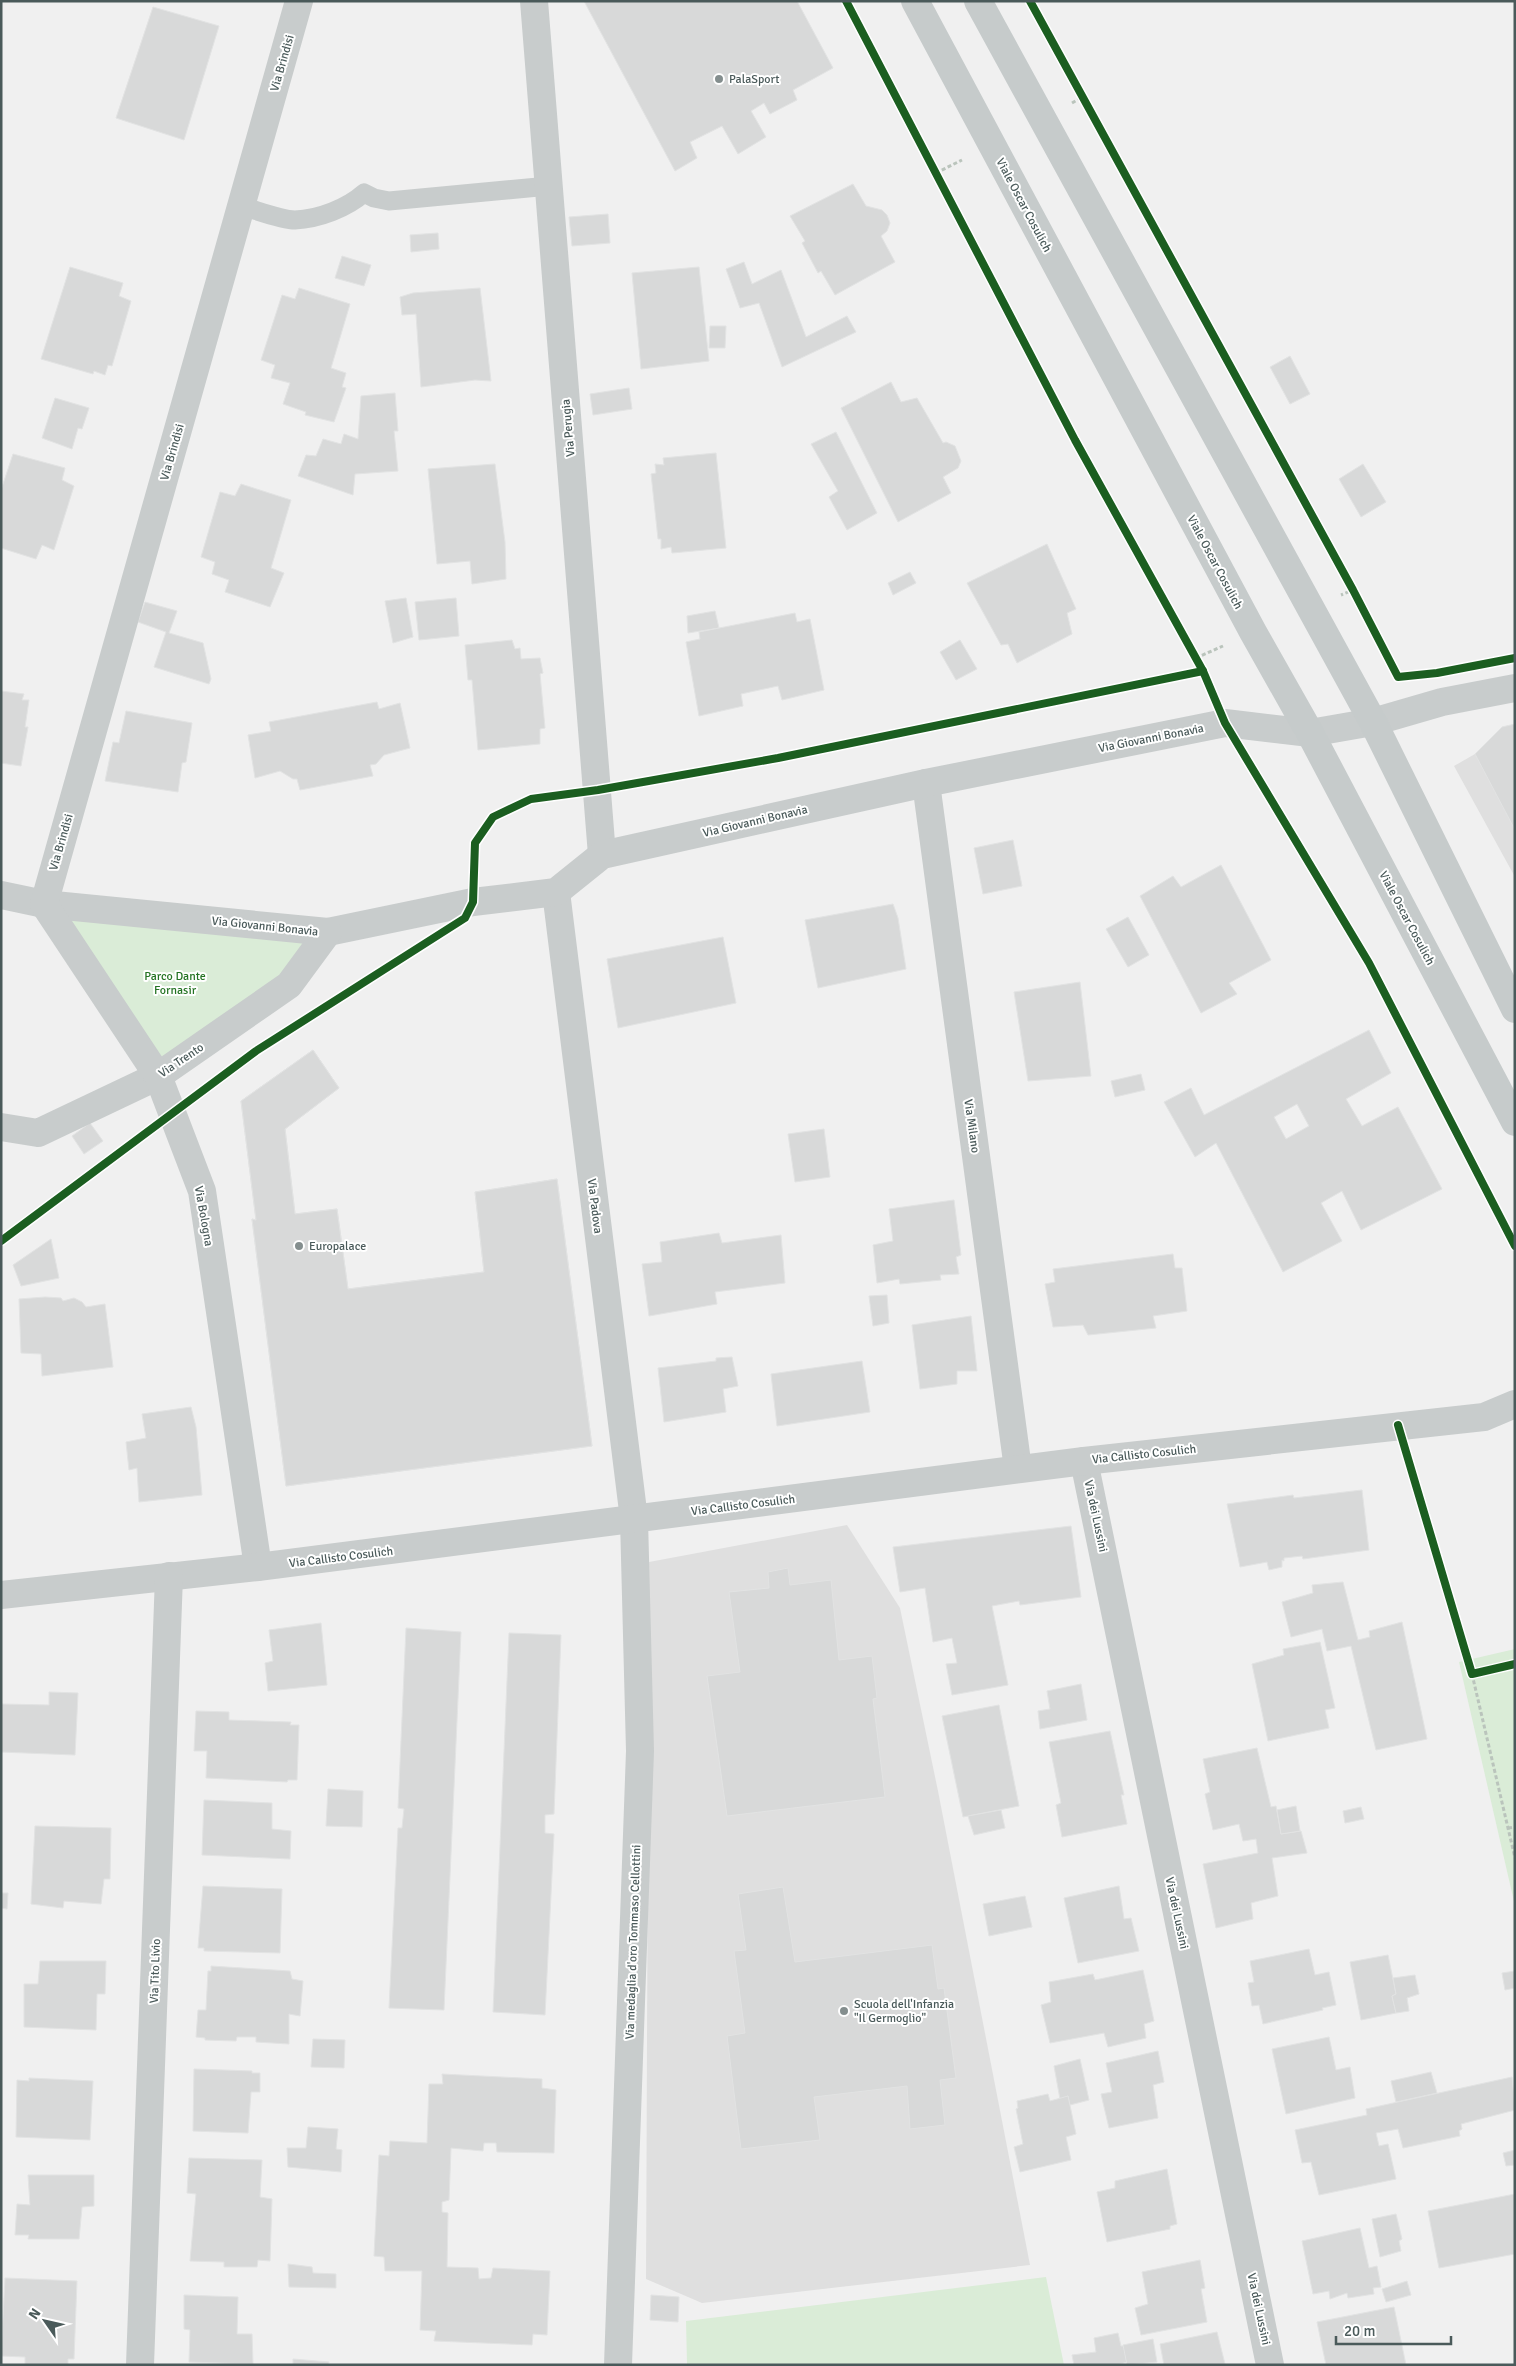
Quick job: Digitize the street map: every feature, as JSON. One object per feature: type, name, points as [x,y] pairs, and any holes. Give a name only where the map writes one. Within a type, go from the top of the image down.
[{"type":"main road","name":"Viale Oscar Cosulich","points":[[915,1],[1253,632],[1310,733],[1515,1122]]},
{"type":"main road","points":[[978,1],[1373,722],[1515,1009]]},
{"type":"street","name":"Via Brindisi","points":[[44,904],[300,1]]},
{"type":"street","name":"Via Perugia","points":[[534,1],[602,855]]},
{"type":"street","name":"Via Giovanni Bonavia","points":[[1,895],[44,904],[328,932],[473,902],[556,892],[602,855],[926,783],[1224,723],[1310,733],[1373,722],[1442,702],[1515,688]]},
{"type":"street","name":"Via Milano","points":[[926,783],[1018,1470]]},
{"type":"street","name":"Via Padova","points":[[556,892],[634,1519]]},
{"type":"street","name":"Via Bologna","points":[[44,904],[158,1076],[202,1191],[258,1567]]},
{"type":"street","name":"Via Trento","points":[[1,1127],[38,1133],[158,1076],[289,985],[328,932]]},
{"type":"street","name":"Via Callisto Cosulich","points":[[1,1595],[258,1567],[1084,1461],[1484,1417],[1515,1404]]},
{"type":"street","name":"Via Callisto Cosulich","points":[[1484,1417],[1515,1425]]},
{"type":"street","name":"Via dei Lussini","points":[[1084,1461],[1270,2365]]},
{"type":"street","name":"Via medaglia d'oro Tommaso Cellottini","points":[[618,2365],[640,1751],[634,1519]]},
{"type":"street","name":"Via Tito Livio","points":[[140,2365],[169,1576]]},
{"type":"lane","points":[[241,206],[294,220],[324,214],[351,204],[364,193],[374,198],[389,201],[549,186]]},
{"type":"path","points":[[1030,1],[1357,599]]},
{"type":"path","points":[[931,164],[940,182]]},
{"type":"path","points":[[1191,650],[1199,665]]},
{"type":"path","points":[[1470,1664],[1477,1673],[1515,1858]]},
{"type":"path","points":[[1508,1828],[1515,1826]]},
{"type":"shaded area","points":[[1515,724],[1515,877],[1454,766],[1475,754],[1502,727]]},
{"type":"shaded area","points":[[847,1525],[900,1608],[938,1791],[1030,2265],[702,2303],[646,2279],[649,1562]]},
{"type":"green space","name":"Parco Dante Fornasir","points":[[62,915],[309,940],[287,973],[161,1063]]},
{"type":"green space","points":[[1515,1649],[1515,1906],[1459,1662]]},
{"type":"green space","points":[[1046,2277],[1064,2365],[687,2365],[686,2321]]},
{"type":"building","name":"PalaSport","points":[[584,1],[797,1],[833,68],[793,90],[797,100],[770,114],[764,103],[751,111],[766,137],[738,154],[722,126],[690,142],[697,158],[675,171]]},
{"type":"building","points":[[153,7],[219,26],[184,140],[116,118]]},
{"type":"building","points":[[853,184],[866,206],[882,210],[887,215],[890,223],[887,231],[881,236],[895,262],[835,295],[821,271],[818,273],[802,243],[805,241],[790,216]]},
{"type":"building","points":[[608,214],[610,243],[572,246],[569,217]]},
{"type":"building","points":[[438,233],[439,249],[411,252],[410,235]]},
{"type":"building","points":[[342,256],[371,265],[364,286],[335,278]]},
{"type":"building","points":[[744,262],[752,284],[781,270],[806,337],[847,316],[856,332],[782,367],[759,303],[740,308],[726,269]]},
{"type":"building","points":[[70,267],[123,283],[119,296],[131,301],[112,366],[108,365],[105,375],[94,371],[93,374],[41,359]]},
{"type":"building","points":[[699,267],[709,361],[641,369],[632,273]]},
{"type":"building","points":[[299,288],[350,304],[331,368],[346,373],[342,387],[346,388],[334,422],[305,415],[306,412],[283,404],[290,383],[271,378],[275,365],[261,360],[282,295],[295,299]]},
{"type":"building","points":[[480,288],[491,381],[475,380],[421,387],[416,314],[402,315],[400,297],[413,293]]},
{"type":"building","points":[[710,326],[726,326],[725,348],[709,348]]},
{"type":"building","points":[[1290,356],[1310,394],[1290,404],[1270,367]]},
{"type":"building","points":[[891,382],[901,402],[917,398],[943,443],[946,442],[955,446],[961,461],[958,468],[943,477],[951,493],[898,522],[841,408]]},
{"type":"building","points":[[629,388],[632,409],[593,415],[590,394]]},
{"type":"building","points":[[395,393],[398,431],[394,431],[398,471],[355,474],[353,495],[298,476],[306,455],[316,456],[323,439],[341,444],[344,434],[358,439],[361,396]]},
{"type":"building","points":[[55,398],[89,408],[82,429],[78,428],[72,449],[42,438]]},
{"type":"building","points":[[836,432],[877,513],[847,530],[829,497],[838,491],[811,444]]},
{"type":"building","points":[[716,453],[726,548],[672,553],[671,547],[661,549],[661,539],[658,539],[651,474],[656,473],[655,464],[664,465],[663,458]]},
{"type":"building","points":[[13,454],[65,468],[62,480],[74,486],[54,550],[42,545],[36,559],[1,548],[1,490]]},
{"type":"building","points":[[495,464],[505,542],[506,579],[472,584],[470,561],[437,564],[428,469]]},
{"type":"building","points":[[1363,464],[1386,502],[1361,517],[1339,479]]},
{"type":"building","points":[[241,484],[291,500],[271,568],[284,573],[270,607],[225,592],[229,580],[212,574],[215,562],[201,557],[220,492],[235,496]]},
{"type":"building","points":[[1047,544],[1076,609],[1067,613],[1072,634],[1017,663],[1008,644],[1001,645],[967,583]]},
{"type":"building","points":[[910,572],[916,583],[893,595],[888,583]]},
{"type":"building","points":[[406,598],[413,637],[393,643],[385,601]]},
{"type":"building","points":[[456,598],[459,636],[419,640],[415,602]]},
{"type":"building","points":[[145,602],[177,611],[169,633],[203,643],[211,679],[209,684],[154,667],[166,632],[138,622]]},
{"type":"building","points":[[715,611],[719,628],[688,633],[687,616]]},
{"type":"building","points":[[795,613],[797,622],[810,619],[824,690],[782,700],[778,686],[741,694],[743,706],[699,716],[686,642],[700,639],[699,632]]},
{"type":"building","points":[[512,640],[515,649],[520,648],[521,659],[540,658],[543,673],[540,674],[545,728],[540,729],[540,744],[478,750],[472,680],[468,680],[465,645]]},
{"type":"building","points":[[960,640],[977,669],[956,680],[940,652]]},
{"type":"building","points":[[1,691],[24,694],[22,700],[29,700],[25,727],[28,727],[21,766],[1,763]]},
{"type":"building","points":[[377,702],[379,709],[400,703],[410,748],[384,755],[376,764],[370,765],[373,776],[300,790],[297,779],[293,779],[280,771],[255,778],[248,735],[271,731],[269,722]]},
{"type":"building","points":[[126,711],[192,723],[186,762],[182,763],[178,792],[105,781],[113,742],[119,743]]},
{"type":"building","points":[[1515,724],[1515,830],[1475,754],[1502,727]]},
{"type":"building","points":[[1013,840],[1022,886],[983,894],[974,848]]},
{"type":"building","points":[[1221,865],[1271,960],[1229,983],[1237,994],[1201,1013],[1140,896],[1173,876],[1181,887]]},
{"type":"building","points":[[893,904],[898,918],[906,969],[818,988],[805,920]]},
{"type":"building","points":[[1128,917],[1149,955],[1128,967],[1106,929]]},
{"type":"building","points":[[723,937],[736,1003],[618,1028],[607,959]]},
{"type":"building","points":[[1080,982],[1091,1076],[1028,1081],[1014,992]]},
{"type":"building","points":[[1369,1030],[1391,1073],[1346,1099],[1362,1126],[1398,1107],[1442,1189],[1361,1230],[1342,1191],[1321,1203],[1342,1241],[1283,1272],[1216,1143],[1195,1157],[1164,1102],[1191,1088],[1204,1115]],"holes":[[[1297,1104],[1309,1126],[1286,1139],[1274,1117]]]},
{"type":"building","name":"Europalace","points":[[313,1050],[339,1088],[285,1129],[295,1214],[337,1209],[348,1289],[484,1272],[475,1192],[557,1179],[592,1446],[286,1486],[252,1219],[256,1220],[241,1101]],"holes":[[[521,1323],[528,1385],[467,1393],[459,1331]],[[386,1340],[393,1401],[332,1408],[324,1348]]]},
{"type":"building","name":"Europalace","points":[[313,1050],[339,1088],[285,1129],[295,1214],[337,1209],[348,1289],[484,1272],[475,1192],[557,1179],[592,1446],[286,1486],[252,1219],[256,1220],[241,1101]]},
{"type":"building","points":[[1141,1074],[1145,1090],[1115,1097],[1111,1081]]},
{"type":"building","points":[[90,1123],[103,1141],[84,1154],[72,1136]]},
{"type":"building","points":[[824,1129],[830,1177],[795,1182],[788,1134]]},
{"type":"building","points":[[954,1200],[961,1255],[956,1257],[959,1274],[940,1275],[941,1280],[900,1284],[899,1279],[877,1283],[873,1245],[893,1241],[889,1209]]},
{"type":"building","points":[[719,1233],[722,1243],[781,1235],[785,1283],[715,1292],[717,1304],[649,1316],[642,1264],[662,1262],[660,1242]]},
{"type":"building","points":[[51,1239],[59,1278],[21,1286],[13,1265]]},
{"type":"building","points":[[1173,1254],[1175,1268],[1182,1268],[1187,1311],[1153,1316],[1156,1328],[1088,1335],[1083,1325],[1053,1327],[1045,1284],[1055,1282],[1053,1269]]},
{"type":"building","points":[[887,1295],[889,1323],[873,1326],[869,1296]]},
{"type":"building","points":[[61,1298],[63,1301],[74,1298],[82,1302],[86,1307],[105,1304],[113,1367],[42,1376],[41,1354],[21,1353],[19,1299]]},
{"type":"building","points":[[971,1316],[977,1371],[957,1371],[957,1384],[920,1389],[912,1325]]},
{"type":"building","points":[[732,1357],[738,1386],[723,1389],[726,1412],[664,1422],[658,1368],[716,1361],[716,1358]]},
{"type":"building","points":[[862,1361],[870,1412],[777,1426],[771,1374]]},
{"type":"building","points":[[191,1407],[196,1427],[202,1495],[139,1502],[137,1468],[129,1470],[126,1442],[146,1438],[142,1414]]},
{"type":"building","points":[[1362,1490],[1369,1550],[1303,1559],[1302,1556],[1284,1558],[1284,1561],[1282,1560],[1282,1567],[1269,1570],[1267,1562],[1240,1567],[1227,1504],[1293,1495],[1294,1498]]},
{"type":"building","points":[[1071,1526],[1081,1597],[1020,1605],[1019,1601],[992,1606],[1008,1685],[952,1695],[946,1664],[957,1663],[952,1638],[933,1642],[925,1588],[900,1592],[893,1547]]},
{"type":"building","points":[[788,1568],[790,1585],[831,1580],[839,1660],[872,1656],[877,1698],[873,1699],[885,1797],[727,1816],[707,1676],[740,1672],[729,1592],[769,1588],[768,1572]]},
{"type":"building","points":[[1343,1582],[1358,1640],[1370,1637],[1369,1631],[1402,1622],[1427,1739],[1376,1750],[1351,1646],[1327,1651],[1322,1629],[1291,1637],[1282,1602],[1313,1593],[1312,1585]]},
{"type":"building","points":[[321,1623],[327,1685],[268,1691],[265,1663],[273,1661],[269,1630]]},
{"type":"building","points":[[406,1628],[461,1632],[444,2010],[389,2008],[398,1828],[402,1828],[404,1809],[398,1808]]},
{"type":"building","points":[[509,1633],[561,1635],[554,1814],[545,1815],[545,1833],[554,1834],[545,2015],[493,2012]]},
{"type":"building","points":[[1320,1642],[1335,1708],[1325,1710],[1329,1728],[1268,1741],[1252,1664],[1284,1655],[1283,1649]]},
{"type":"building","points":[[1081,1684],[1087,1720],[1040,1729],[1038,1711],[1050,1709],[1047,1691]]},
{"type":"building","points":[[49,1692],[78,1693],[75,1755],[1,1752],[1,1704],[49,1705]]},
{"type":"building","points":[[999,1705],[1019,1806],[963,1817],[942,1716]]},
{"type":"building","points":[[196,1711],[229,1712],[229,1720],[291,1722],[290,1725],[299,1725],[297,1780],[288,1780],[287,1782],[206,1778],[207,1751],[194,1751]]},
{"type":"building","points":[[1110,1731],[1124,1795],[1121,1795],[1127,1824],[1062,1837],[1056,1805],[1061,1803],[1049,1742]]},
{"type":"building","points":[[1257,1748],[1271,1807],[1276,1806],[1281,1834],[1301,1831],[1307,1853],[1272,1858],[1278,1896],[1251,1903],[1253,1919],[1216,1928],[1203,1864],[1258,1853],[1256,1839],[1243,1841],[1239,1824],[1213,1830],[1205,1794],[1210,1792],[1203,1759]]},
{"type":"building","points":[[328,1789],[363,1791],[362,1827],[326,1826]]},
{"type":"building","points":[[204,1800],[272,1803],[272,1829],[291,1831],[290,1859],[202,1855]]},
{"type":"building","points":[[1296,1806],[1300,1831],[1281,1834],[1277,1810]]},
{"type":"building","points":[[1361,1807],[1364,1819],[1345,1823],[1343,1811]]},
{"type":"building","points":[[1001,1810],[1005,1828],[974,1835],[968,1816]]},
{"type":"building","points":[[35,1826],[111,1828],[110,1879],[104,1879],[101,1904],[64,1901],[63,1908],[31,1904]]},
{"type":"building","points":[[203,1886],[282,1889],[280,1953],[204,1951],[204,1948],[198,1948]]},
{"type":"building","points":[[1119,1886],[1124,1919],[1131,1918],[1139,1951],[1078,1963],[1064,1898]]},
{"type":"building","name":"Scuola dell'Infanzia \"Il Germoglio\"","points":[[783,1887],[795,1962],[932,1945],[938,1989],[944,1988],[956,2078],[940,2080],[945,2125],[910,2129],[907,2086],[814,2097],[820,2140],[741,2149],[727,2036],[745,2033],[734,1951],[746,1950],[738,1894]]},
{"type":"building","points":[[1,1893],[8,1893],[7,1909],[1,1908]]},
{"type":"building","points":[[1025,1896],[1032,1927],[989,1936],[983,1904]]},
{"type":"building","points":[[1309,1949],[1315,1975],[1329,1972],[1336,2005],[1322,2008],[1323,2010],[1263,2024],[1259,2005],[1252,2006],[1248,1983],[1254,1982],[1250,1961]]},
{"type":"building","points":[[1388,1955],[1396,1994],[1392,1996],[1396,2013],[1361,2020],[1350,1962]]},
{"type":"building","points":[[40,1961],[106,1961],[105,1994],[97,1994],[96,2030],[24,2027],[24,1984],[38,1984]]},
{"type":"building","points":[[211,1966],[290,1971],[292,1979],[303,1981],[300,2016],[289,2014],[289,2044],[256,2042],[256,2037],[237,2037],[236,2041],[205,2040],[205,2038],[196,2037],[198,2010],[206,2010],[208,1971],[211,1971]]},
{"type":"building","points":[[1143,1970],[1154,2021],[1144,2024],[1146,2038],[1108,2047],[1104,2033],[1050,2043],[1041,2005],[1051,2002],[1049,1982],[1093,1974],[1095,1980]]},
{"type":"building","points":[[1515,1971],[1515,1988],[1505,1990],[1502,1973]]},
{"type":"building","points":[[1415,1975],[1419,1994],[1407,1998],[1409,2011],[1396,2013],[1392,1996],[1396,1994],[1393,1978]]},
{"type":"building","points":[[1329,2037],[1336,2070],[1350,2067],[1355,2098],[1286,2114],[1272,2049]]},
{"type":"building","points":[[313,2039],[345,2040],[344,2068],[311,2067]]},
{"type":"building","points":[[1158,2051],[1164,2082],[1153,2085],[1158,2118],[1109,2128],[1101,2094],[1112,2092],[1106,2063]]},
{"type":"building","points":[[1080,2059],[1089,2100],[1070,2105],[1068,2096],[1060,2099],[1054,2066]]},
{"type":"building","points":[[194,2069],[252,2071],[252,2073],[260,2073],[260,2092],[251,2092],[248,2133],[193,2131]]},
{"type":"building","points":[[1431,2072],[1437,2093],[1396,2102],[1391,2081]]},
{"type":"building","points":[[442,2074],[542,2079],[542,2088],[556,2090],[554,2153],[497,2152],[496,2143],[484,2143],[483,2151],[451,2148],[449,2200],[442,2202],[442,2212],[448,2213],[447,2267],[478,2268],[479,2279],[491,2278],[493,2268],[550,2271],[547,2335],[533,2334],[532,2345],[434,2341],[436,2331],[420,2330],[422,2271],[385,2271],[384,2257],[374,2256],[379,2155],[389,2156],[390,2141],[427,2143],[429,2084],[443,2084]]},
{"type":"building","points":[[1512,2077],[1515,2110],[1461,2124],[1460,2136],[1403,2148],[1398,2129],[1376,2133],[1379,2146],[1388,2144],[1396,2179],[1319,2195],[1311,2162],[1302,2163],[1295,2130],[1367,2115],[1366,2109]]},
{"type":"building","points":[[29,2078],[93,2081],[90,2140],[16,2137],[17,2080],[29,2081]]},
{"type":"building","points":[[1048,2094],[1050,2101],[1068,2096],[1076,2134],[1066,2137],[1071,2160],[1020,2172],[1014,2147],[1023,2144],[1016,2109],[1018,2108],[1017,2101]]},
{"type":"building","points":[[308,2127],[338,2129],[336,2149],[342,2150],[341,2172],[288,2167],[287,2148],[306,2148]]},
{"type":"building","points":[[1515,2150],[1515,2165],[1506,2166],[1503,2153]]},
{"type":"building","points":[[189,2158],[262,2160],[260,2197],[272,2199],[270,2261],[258,2260],[257,2267],[224,2267],[224,2262],[190,2261],[196,2194],[187,2193]]},
{"type":"building","points":[[1167,2169],[1177,2224],[1170,2226],[1170,2229],[1107,2242],[1097,2192],[1115,2188],[1115,2181]]},
{"type":"building","points":[[28,2175],[94,2175],[94,2206],[82,2207],[79,2239],[28,2239],[29,2235],[15,2235],[17,2204],[30,2205]]},
{"type":"building","points":[[1515,2194],[1515,2254],[1439,2268],[1428,2211]]},
{"type":"building","points":[[1396,2214],[1402,2239],[1399,2241],[1401,2251],[1380,2257],[1372,2219]]},
{"type":"building","points":[[1360,2228],[1369,2268],[1377,2266],[1381,2287],[1373,2288],[1374,2294],[1348,2298],[1347,2293],[1330,2299],[1329,2291],[1313,2294],[1302,2241]]},
{"type":"building","points":[[1200,2260],[1205,2288],[1201,2289],[1207,2322],[1141,2335],[1135,2308],[1148,2304],[1142,2272]]},
{"type":"building","points":[[288,2264],[312,2267],[313,2273],[336,2274],[336,2288],[289,2287]]},
{"type":"building","points":[[5,2278],[77,2281],[74,2359],[68,2359],[68,2365],[25,2365],[25,2357],[1,2356]]},
{"type":"building","points":[[1407,2281],[1411,2295],[1386,2302],[1382,2289]]},
{"type":"building","points":[[184,2295],[238,2297],[237,2334],[252,2334],[253,2364],[189,2362],[190,2330],[184,2329]]},
{"type":"building","points":[[651,2295],[679,2297],[678,2322],[650,2320]]},
{"type":"building","points":[[1394,2307],[1406,2365],[1326,2365],[1317,2322]]},
{"type":"building","points":[[1217,2332],[1225,2364],[1164,2365],[1160,2344]]},
{"type":"building","points":[[1118,2333],[1121,2346],[1124,2346],[1127,2362],[1117,2365],[1074,2365],[1072,2355],[1096,2352],[1094,2338]]},
{"type":"building","points":[[1153,2339],[1157,2362],[1127,2365],[1123,2345]]},
{"type":"building","points":[[293,2359],[329,2362],[328,2365],[293,2365]]},
{"type":"cycle path","points":[[846,1],[1075,440],[1203,671],[1225,723],[1369,963],[1515,1246]]},
{"type":"cycle path","points":[[1030,1],[1353,590],[1398,677],[1437,673],[1515,658]]},
{"type":"cycle path","points":[[1,1241],[256,1051],[465,918],[473,902],[475,843],[493,817],[531,799],[598,790],[778,758],[1203,671]]},
{"type":"cycle path","points":[[1398,1425],[1472,1674],[1515,1664]]},
{"type":"place","name":"PalaSport","points":[[719,79]]},
{"type":"place","name":"Europalace","points":[[299,1246]]},
{"type":"place","name":"Scuola dell'Infanzia \"Il Germoglio\"","points":[[844,2011]]}]
